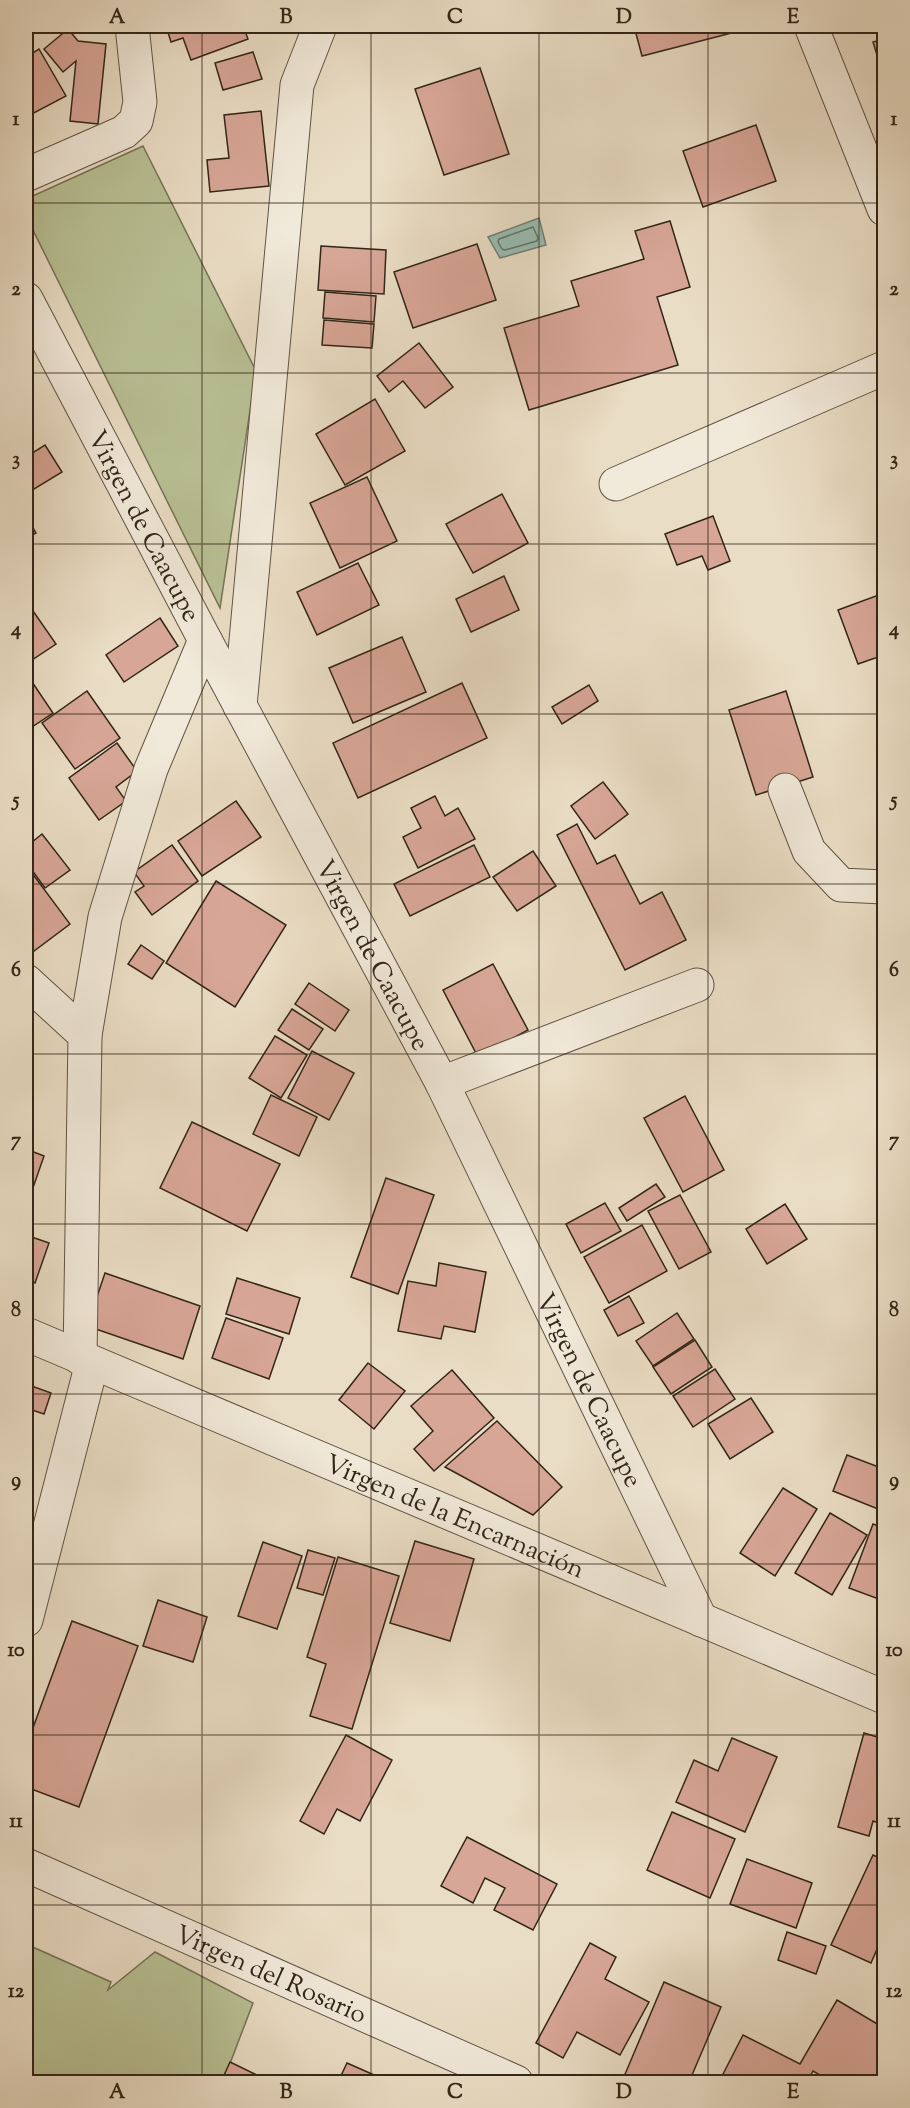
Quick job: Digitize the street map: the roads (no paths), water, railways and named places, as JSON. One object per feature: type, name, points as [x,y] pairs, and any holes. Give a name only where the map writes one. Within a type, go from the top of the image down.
[{"type":"street","points":[[26,175],[124,132],[136,121],[140,102],[132,26]]},
{"type":"street","points":[[240,706],[297,85],[320,26]]},
{"type":"street","points":[[811,26],[885,209]]},
{"type":"street","name":"Virgen de Caacupe","points":[[26,299],[442,1083],[701,1620]]},
{"type":"street","points":[[616,484],[885,368]]},
{"type":"street","points":[[26,1620],[86,1361],[85,1035],[108,906],[152,769],[205,640]]},
{"type":"street","points":[[785,790],[809,850],[841,885],[885,887]]},
{"type":"street","points":[[26,981],[85,1035]]},
{"type":"street","points":[[442,1083],[697,985]]},
{"type":"street","name":"Virgen de la Encarnación","points":[[26,1334],[885,1697]]},
{"type":"street","name":"Virgen del Rosario","points":[[26,1865],[516,2082]]},
{"type":"water","points":[[539,218],[546,245],[500,258],[488,237]]}]
